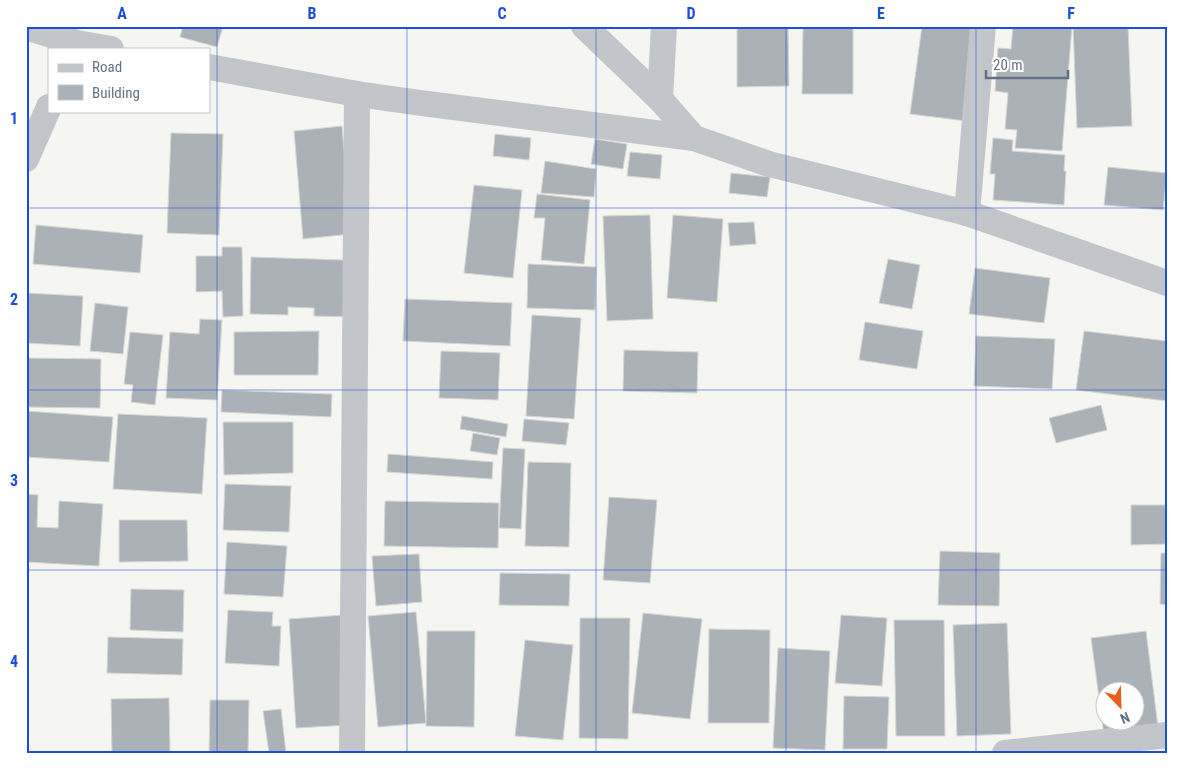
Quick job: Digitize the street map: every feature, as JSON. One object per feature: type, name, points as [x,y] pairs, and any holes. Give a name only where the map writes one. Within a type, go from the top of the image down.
[{"type":"street","points":[[584,26],[660,99],[694,138]]},
{"type":"street","points":[[660,99],[664,26]]},
{"type":"street","points":[[967,213],[983,26]]},
{"type":"street","points":[[26,27],[76,46],[99,48]]},
{"type":"street","points":[[210,67],[357,94],[694,138],[770,164],[967,213],[1167,283]]},
{"type":"street","points":[[352,753],[357,94]]},
{"type":"street","points":[[26,159],[48,109]]},
{"type":"street","points":[[1005,753],[1167,735]]},
{"type":"building","points":[[183,26],[223,26],[217,47],[180,37]]},
{"type":"building","points":[[737,26],[788,26],[789,86],[737,87]]},
{"type":"building","points":[[803,26],[853,26],[853,94],[802,94]]},
{"type":"building","points":[[922,26],[979,26],[966,121],[910,114]]},
{"type":"building","points":[[1013,26],[1072,26],[1062,151],[1015,148],[1017,130],[1005,129],[1008,93],[995,91],[998,48],[1011,49]]},
{"type":"building","points":[[1073,26],[1128,26],[1132,126],[1077,128]]},
{"type":"building","points":[[342,126],[351,234],[303,239],[294,131]]},
{"type":"building","points":[[171,133],[223,134],[219,235],[167,233]]},
{"type":"building","points":[[495,134],[531,138],[529,160],[493,156]]},
{"type":"building","points":[[993,138],[1013,140],[1012,151],[1065,155],[1064,205],[993,200],[995,174],[990,174]]},
{"type":"building","points":[[595,139],[627,144],[623,169],[591,164]]},
{"type":"building","points":[[630,152],[662,155],[660,179],[627,176]]},
{"type":"building","points":[[545,161],[596,169],[594,197],[541,193]]},
{"type":"building","points":[[1108,167],[1167,173],[1163,210],[1104,205]]},
{"type":"building","points":[[731,173],[770,177],[767,197],[729,193]]},
{"type":"building","points":[[474,185],[522,190],[513,278],[464,273]]},
{"type":"building","points":[[537,194],[590,200],[584,264],[541,260],[545,218],[534,218]]},
{"type":"building","points":[[650,215],[653,319],[607,321],[603,216]]},
{"type":"building","points":[[673,215],[723,219],[717,302],[667,298]]},
{"type":"building","points":[[754,222],[756,244],[730,246],[728,223]]},
{"type":"building","points":[[36,225],[143,235],[140,273],[33,264]]},
{"type":"building","points":[[222,247],[242,247],[243,316],[223,317],[222,291],[196,292],[196,256],[222,256]]},
{"type":"building","points":[[251,257],[345,260],[351,317],[314,316],[314,308],[288,307],[288,315],[250,314]]},
{"type":"building","points":[[888,259],[920,265],[912,309],[879,303]]},
{"type":"building","points":[[528,264],[596,267],[595,310],[527,308]]},
{"type":"building","points":[[975,268],[1050,278],[1044,323],[969,314]]},
{"type":"building","points":[[26,293],[83,296],[80,346],[26,343]]},
{"type":"building","points":[[405,299],[512,303],[510,346],[403,341]]},
{"type":"building","points":[[95,303],[128,307],[123,354],[90,351]]},
{"type":"building","points":[[532,315],[581,318],[574,419],[526,416]]},
{"type":"building","points":[[200,319],[222,320],[217,400],[166,398],[170,332],[199,334]]},
{"type":"building","points":[[865,322],[923,331],[917,369],[859,360]]},
{"type":"building","points":[[319,331],[318,375],[234,375],[234,332]]},
{"type":"building","points":[[1084,331],[1167,341],[1167,401],[1076,390]]},
{"type":"building","points":[[130,332],[163,335],[155,405],[131,402],[133,385],[124,384]]},
{"type":"building","points":[[976,336],[1055,339],[1052,389],[974,386]]},
{"type":"building","points":[[624,350],[698,352],[697,393],[623,391]]},
{"type":"building","points":[[441,351],[500,353],[498,400],[439,398]]},
{"type":"building","points":[[26,358],[101,359],[100,408],[26,407]]},
{"type":"building","points":[[222,390],[332,394],[331,417],[221,412]]},
{"type":"building","points":[[1101,405],[1107,430],[1056,443],[1049,418]]},
{"type":"building","points":[[26,411],[113,417],[109,462],[26,457]]},
{"type":"building","points":[[118,414],[207,418],[202,494],[113,489]]},
{"type":"building","points":[[462,416],[508,424],[506,437],[460,429]]},
{"type":"building","points":[[524,419],[569,423],[566,445],[522,441]]},
{"type":"building","points":[[223,422],[293,422],[293,473],[224,475]]},
{"type":"building","points":[[473,433],[500,438],[497,455],[470,451]]},
{"type":"building","points":[[503,448],[525,449],[521,529],[499,528]]},
{"type":"building","points":[[388,454],[493,462],[492,479],[387,472]]},
{"type":"building","points":[[528,462],[571,463],[569,547],[525,546]]},
{"type":"building","points":[[225,484],[291,486],[289,532],[223,530]]},
{"type":"building","points":[[26,494],[38,495],[37,527],[58,528],[59,501],[103,504],[99,566],[26,562]]},
{"type":"building","points":[[609,497],[657,500],[650,583],[603,580]]},
{"type":"building","points":[[385,501],[499,503],[498,548],[384,546]]},
{"type":"building","points":[[1131,505],[1167,505],[1167,544],[1131,545]]},
{"type":"building","points":[[119,520],[187,520],[188,561],[119,562]]},
{"type":"building","points":[[227,542],[287,546],[283,597],[224,594]]},
{"type":"building","points":[[940,551],[1000,553],[999,606],[938,605]]},
{"type":"building","points":[[1161,553],[1167,553],[1167,605],[1160,604]]},
{"type":"building","points":[[419,554],[422,602],[376,606],[372,556]]},
{"type":"building","points":[[500,573],[570,574],[569,606],[499,605]]},
{"type":"building","points":[[131,589],[184,590],[183,632],[130,630]]},
{"type":"building","points":[[228,610],[273,612],[272,626],[281,626],[279,666],[225,663]]},
{"type":"building","points":[[416,612],[426,723],[378,727],[368,616]]},
{"type":"building","points":[[643,613],[702,619],[690,719],[632,713]]},
{"type":"building","points":[[343,615],[350,725],[296,728],[289,619]]},
{"type":"building","points":[[841,615],[887,618],[882,686],[835,683]]},
{"type":"building","points":[[580,618],[630,618],[628,739],[579,738]]},
{"type":"building","points":[[894,620],[944,620],[945,736],[896,736]]},
{"type":"building","points":[[1007,623],[1011,734],[957,736],[953,625]]},
{"type":"building","points":[[709,629],[770,630],[769,723],[708,723]]},
{"type":"building","points":[[427,631],[475,631],[474,727],[426,726]]},
{"type":"building","points":[[1146,631],[1158,727],[1146,729],[1146,682],[1097,682],[1091,638]]},
{"type":"building","points":[[108,637],[183,639],[182,675],[107,673]]},
{"type":"building","points":[[525,640],[573,645],[563,740],[515,736]]},
{"type":"building","points":[[778,648],[830,651],[825,750],[773,748]]},
{"type":"building","points":[[844,696],[889,697],[887,749],[843,749]]},
{"type":"building","points":[[169,698],[170,753],[112,753],[111,699]]},
{"type":"building","points":[[210,700],[249,700],[248,753],[209,753]]},
{"type":"building","points":[[281,709],[286,753],[269,753],[263,711]]},
{"type":"building","points":[[1104,732],[1124,732],[1104,735]]}]
